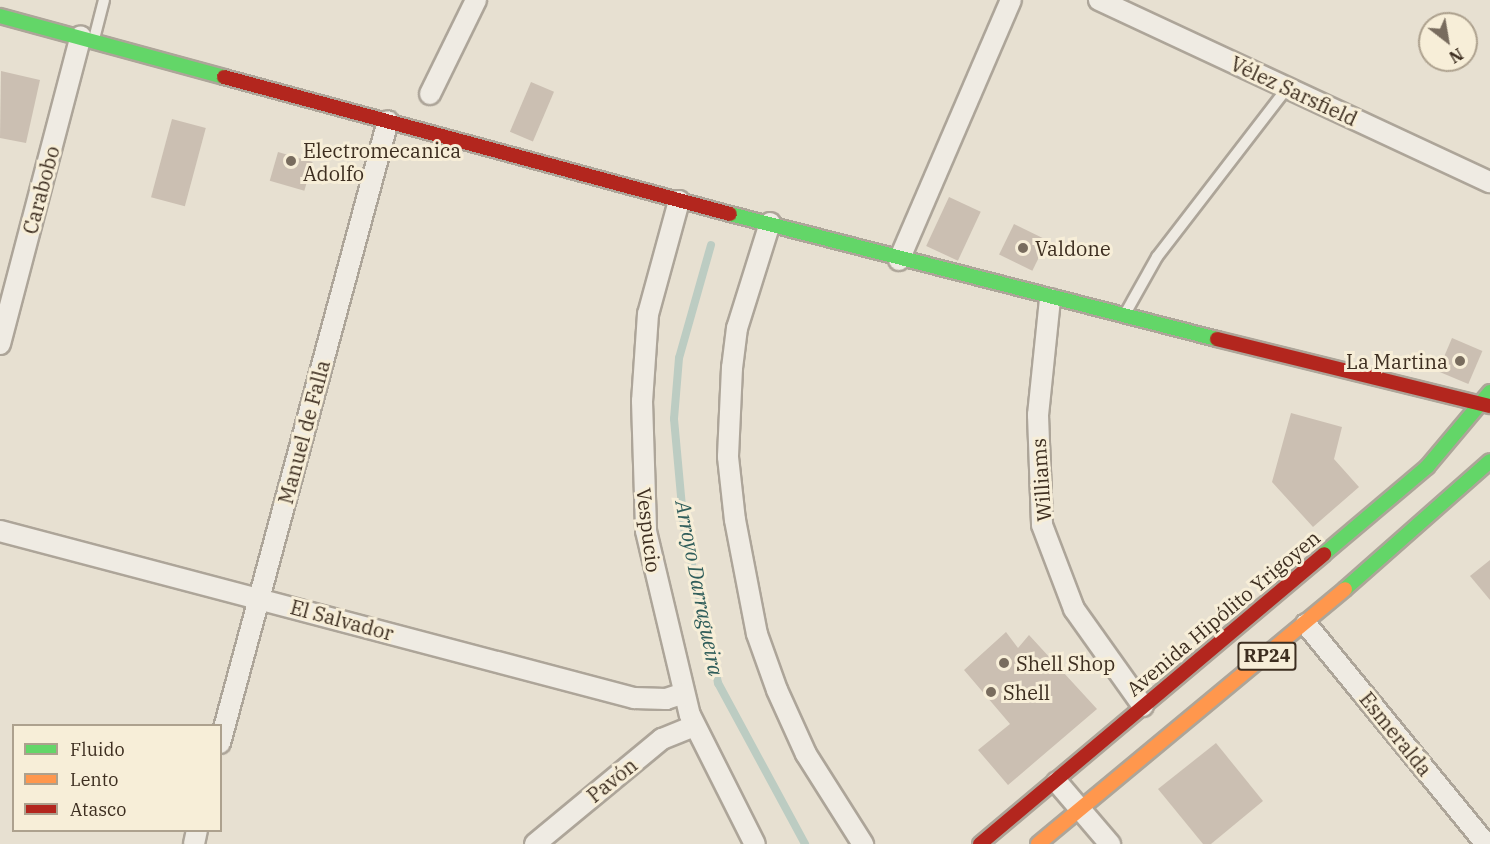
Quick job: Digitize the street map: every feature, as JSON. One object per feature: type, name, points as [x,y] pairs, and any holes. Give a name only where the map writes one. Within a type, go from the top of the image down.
[{"type":"main road","points":[[0,16],[88,38],[679,201],[770,223],[899,260],[1050,299],[1488,400]]},
{"type":"main road","name":"Avenida Hipólito Yrigoyen","points":[[980,844],[1427,467],[1488,400]]},
{"type":"main road","name":"RP24","points":[[1038,844],[1306,624],[1490,461]]},
{"type":"street","points":[[430,94],[476,0]]},
{"type":"street","points":[[899,260],[1011,0]]},
{"type":"street","name":"Vélez Sarsfield","points":[[1099,0],[1490,182]]},
{"type":"street","name":"Carabobo","points":[[0,344],[88,38]]},
{"type":"street","name":"Manuel de Falla","points":[[222,736],[388,121]]},
{"type":"street","name":"Vespucio","points":[[679,201],[648,314],[641,467],[655,582],[684,693],[695,726],[755,844]]},
{"type":"street","points":[[770,223],[737,328],[728,457],[735,520],[757,634],[777,690],[806,754],[863,844]]},
{"type":"street","name":"Williams","points":[[1050,299],[1038,415],[1042,525],[1074,609],[1143,706]]},
{"type":"street","name":"El Salvador","points":[[0,531],[634,698],[666,699],[684,693]]},
{"type":"street","name":"Esmeralda","points":[[1306,624],[1486,844]]},
{"type":"street","name":"Pavón","points":[[535,844],[662,739],[695,726]]},
{"type":"street","points":[[1056,782],[1110,844]]},
{"type":"lane","points":[[88,38],[104,0]]},
{"type":"lane","points":[[1123,317],[1157,257],[1287,88]]},
{"type":"building","points":[[1,71],[40,80],[26,143],[0,138]]},
{"type":"building","points":[[531,82],[554,92],[533,141],[510,132]]},
{"type":"building","points":[[172,119],[206,128],[185,206],[151,197]]},
{"type":"building","points":[[278,152],[313,162],[304,191],[270,181]]},
{"type":"building","points":[[949,197],[981,212],[958,261],[926,246]]},
{"type":"building","name":"Valdone","points":[[1014,224],[1047,240],[1032,271],[999,255]]},
{"type":"building","name":"La Martina","points":[[1452,338],[1482,351],[1468,384],[1438,371]]},
{"type":"building","points":[[1291,413],[1342,427],[1334,459],[1359,487],[1313,527],[1272,482]]},
{"type":"building","points":[[1490,560],[1490,600],[1470,576]]},
{"type":"building","points":[[1006,632],[1018,648],[1029,635],[1097,709],[1008,785],[978,750],[1010,724],[964,670]]},
{"type":"building","points":[[1216,743],[1263,801],[1211,844],[1203,844],[1158,789]]},
{"type":"waterway","name":"Arroyo Darragueira","points":[[711,245],[679,358],[674,419],[684,528],[718,683],[805,844]]},
{"type":"traffic: fast","points":[[0,16],[224,77]]},
{"type":"traffic: fast","points":[[730,214],[1217,339]]},
{"type":"traffic: fast","points":[[1324,554],[1427,467],[1490,392]]},
{"type":"traffic: fast","points":[[1345,589],[1490,461]]},
{"type":"traffic: slow","points":[[1038,844],[1345,589]]},
{"type":"traffic: jam","points":[[224,77],[730,214]]},
{"type":"traffic: jam","points":[[1217,339],[1490,406]]},
{"type":"traffic: jam","points":[[980,844],[1324,554]]},
{"type":"place","name":"Electromecanica Adolfo","points":[[291,161]]},
{"type":"place","name":"Valdone","points":[[1023,248]]},
{"type":"place","name":"La Martina","points":[[1460,361]]},
{"type":"place","name":"Shell Shop","points":[[1004,663]]},
{"type":"place","name":"Shell","points":[[991,692]]}]
